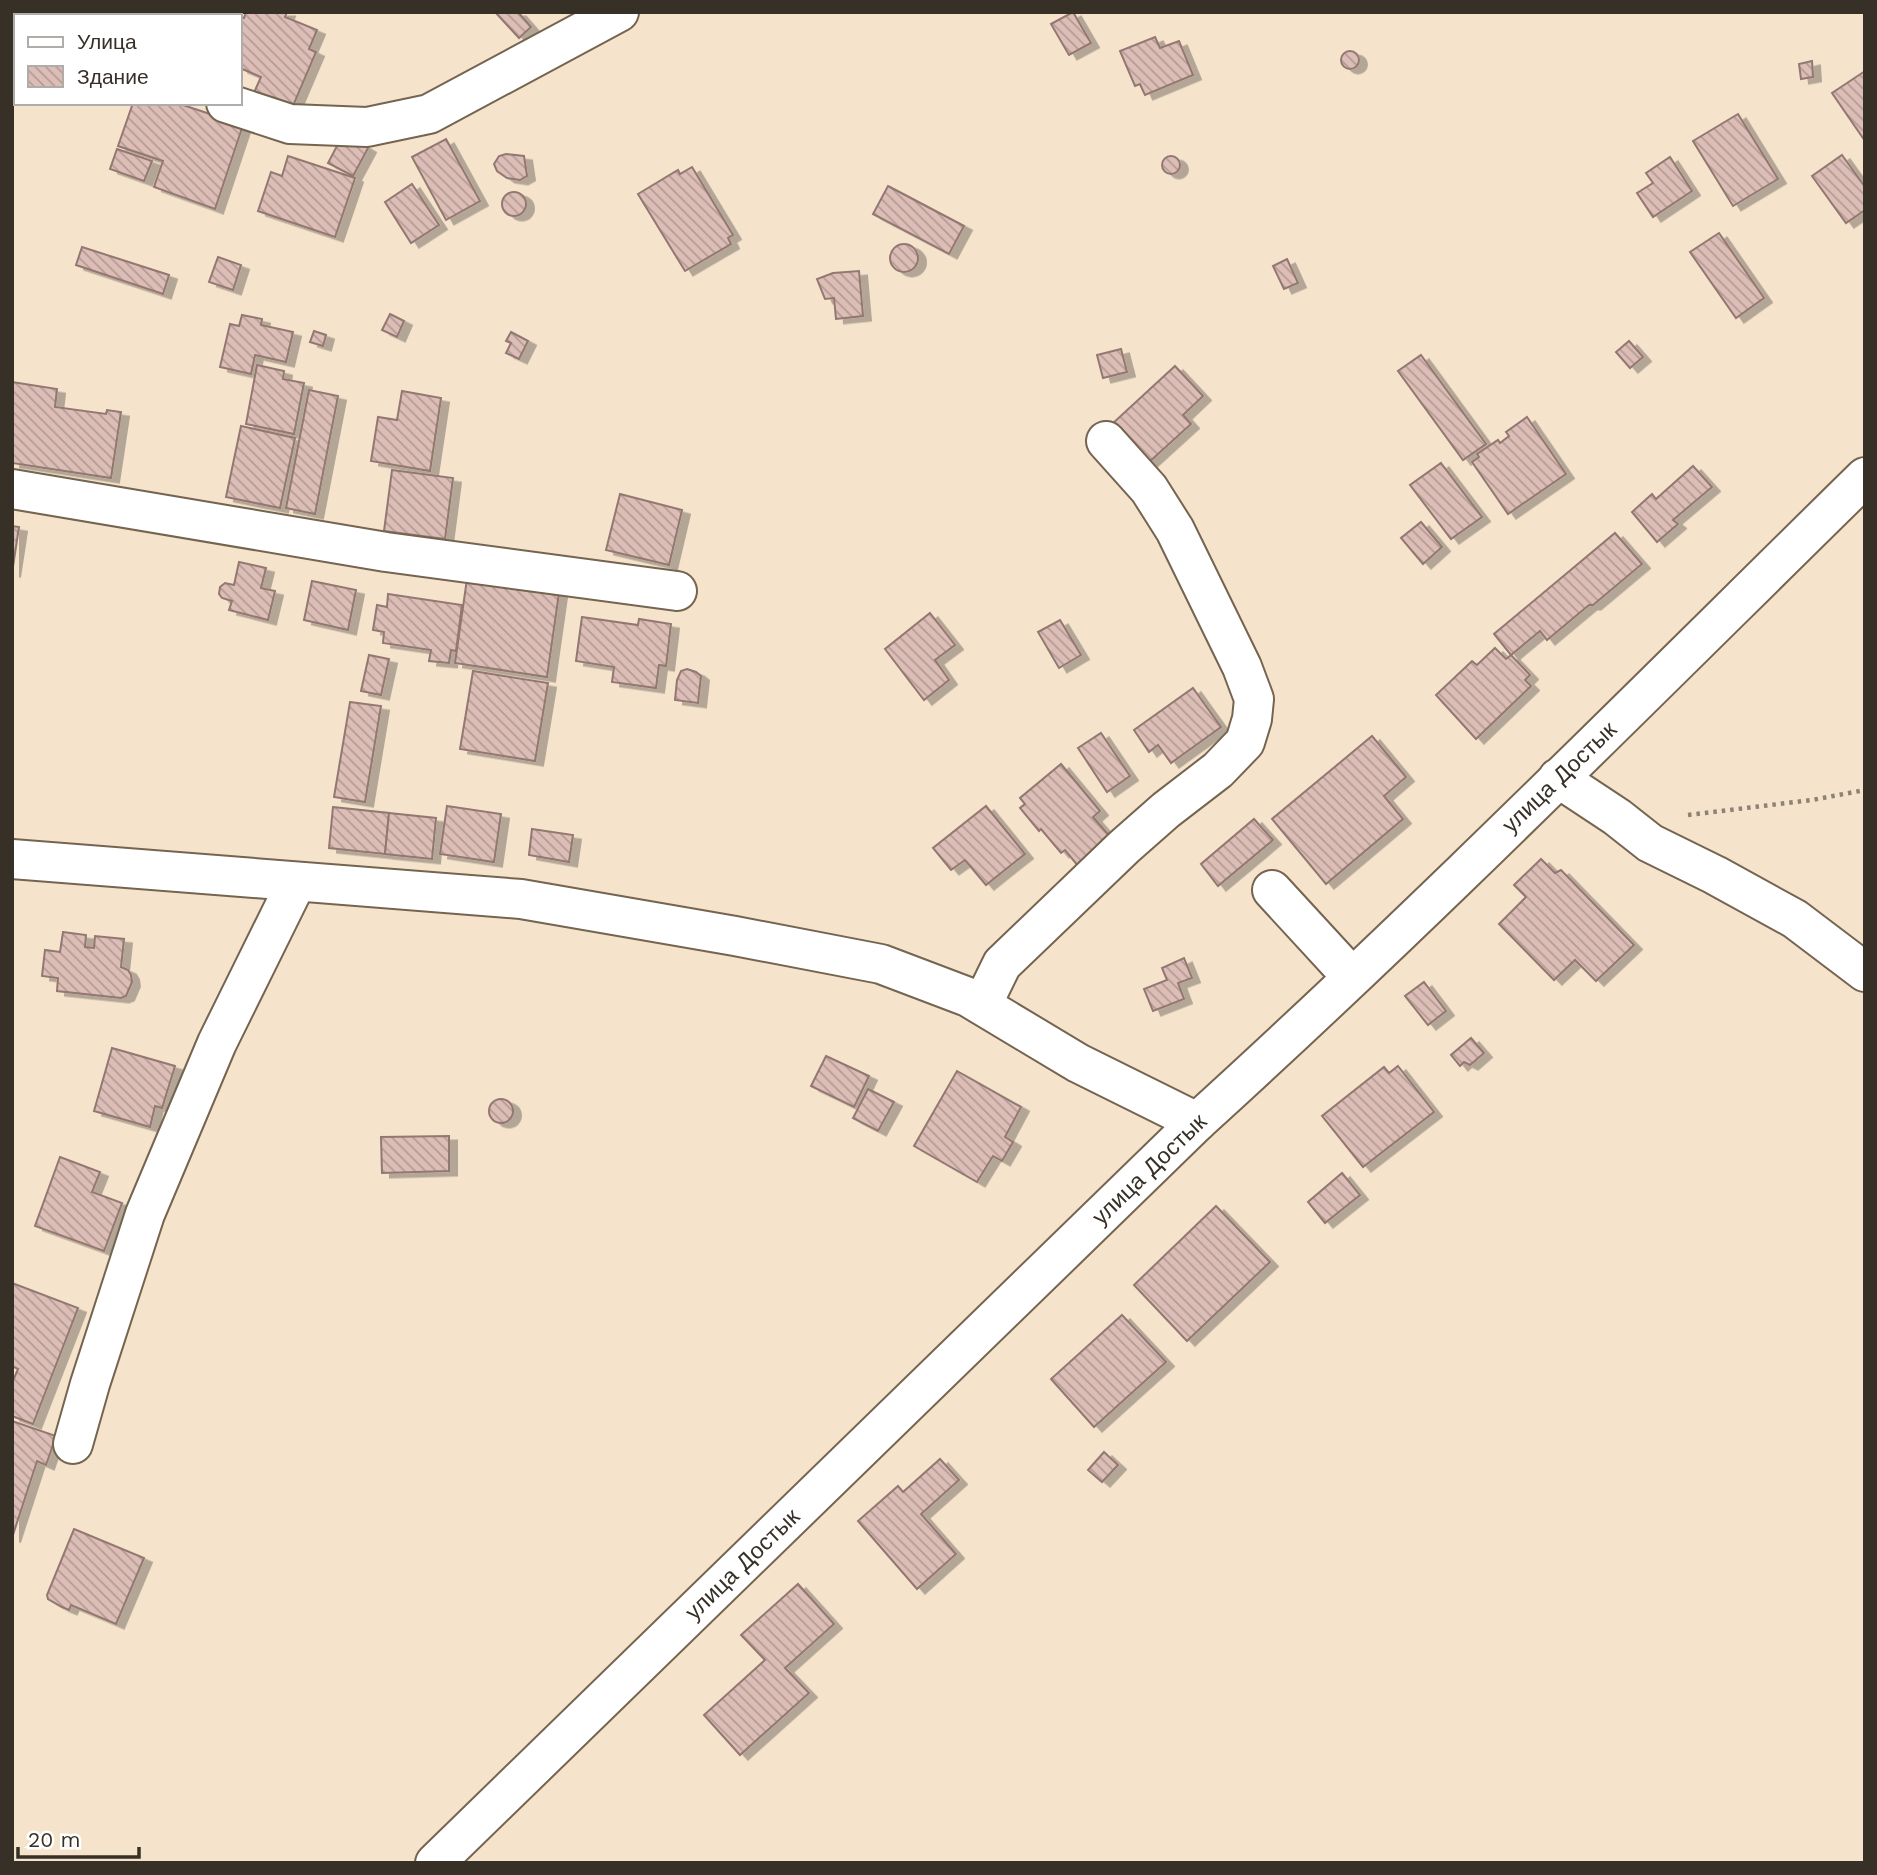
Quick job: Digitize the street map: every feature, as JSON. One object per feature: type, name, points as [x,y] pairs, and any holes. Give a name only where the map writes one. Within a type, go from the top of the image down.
[{"type":"street","points":[[232,105],[290,124],[367,127],[429,114],[619,12]]},
{"type":"street","points":[[982,1005],[1002,964],[1124,847],[1218,770],[1245,742],[1252,719],[1254,699],[1242,667],[1175,530],[1149,489],[1106,441]]},
{"type":"street","name":"улица Достык","points":[[435,1863],[1197,1122],[1276,1050],[1558,778],[1865,477]]},
{"type":"street","points":[[12,489],[386,552],[677,591]]},
{"type":"street","points":[[1558,778],[1617,817],[1650,843],[1795,919],[1865,972]]},
{"type":"street","points":[[13,862],[521,899],[881,964],[968,997],[1078,1063],[1197,1122]]},
{"type":"street","points":[[74,1444],[90,1384],[145,1214],[217,1043],[296,883]]},
{"type":"street","points":[[1272,890],[1352,977]]},
{"type":"path","points":[[1682,816],[1812,800],[1865,790]]},
{"type":"building","points":[[222,12],[223,14],[126,14]]},
{"type":"building","points":[[246,12],[287,12],[285,17],[317,30],[309,49],[316,52],[290,113],[252,97],[261,77],[242,69]]},
{"type":"building","points":[[495,12],[518,12],[531,27],[519,38]]},
{"type":"building","points":[[1073,12],[1091,43],[1069,55],[1051,24]]},
{"type":"building","points":[[1155,37],[1160,48],[1179,41],[1193,75],[1145,95],[1140,84],[1135,86],[1120,51]]},
{"type":"building","points":[[1350,51],[1356,54],[1359,60],[1356,66],[1350,69],[1344,66],[1341,60],[1344,54]]},
{"type":"building","points":[[1812,61],[1813,77],[1801,79],[1799,64]]},
{"type":"building","points":[[1865,71],[1865,141],[1832,93]]},
{"type":"building","points":[[132,105],[183,105],[243,125],[215,209],[154,187],[163,161],[118,146]]},
{"type":"building","points":[[1738,114],[1778,179],[1733,206],[1693,141]]},
{"type":"building","points":[[353,139],[368,148],[353,176],[328,163],[338,144]]},
{"type":"building","points":[[446,139],[480,201],[446,220],[412,157]]},
{"type":"building","points":[[117,149],[152,161],[144,181],[110,169]]},
{"type":"building","points":[[1842,155],[1865,187],[1865,210],[1846,223],[1812,176]]},
{"type":"building","points":[[288,156],[355,178],[335,237],[258,211],[271,172],[282,176]]},
{"type":"building","points":[[499,156],[524,156],[527,176],[520,180],[507,178],[497,171],[494,164]]},
{"type":"building","points":[[1171,156],[1177,159],[1180,165],[1177,171],[1171,174],[1165,171],[1162,165],[1165,159]]},
{"type":"building","points":[[1670,157],[1692,191],[1653,217],[1637,193],[1653,183],[1646,173]]},
{"type":"building","points":[[692,167],[733,235],[728,238],[731,244],[685,271],[638,194],[678,170],[680,174]]},
{"type":"building","points":[[412,184],[439,225],[411,243],[385,202]]},
{"type":"building","points":[[888,186],[964,226],[949,254],[873,214]]},
{"type":"building","points":[[514,192],[525,199],[526,204],[519,215],[514,216],[503,209],[502,204],[509,193]]},
{"type":"building","points":[[1719,233],[1764,298],[1736,318],[1690,252]]},
{"type":"building","points":[[904,244],[914,248],[918,258],[914,268],[904,272],[894,268],[890,258],[894,248]]},
{"type":"building","points":[[82,247],[169,275],[163,294],[76,265]]},
{"type":"building","points":[[218,257],[241,265],[233,290],[209,282]]},
{"type":"building","points":[[1287,259],[1298,283],[1284,289],[1273,266]]},
{"type":"building","points":[[859,271],[863,316],[836,319],[834,298],[825,299],[817,279],[833,273]]},
{"type":"building","points":[[390,314],[404,321],[397,337],[382,330]]},
{"type":"building","points":[[242,315],[262,319],[261,325],[293,332],[286,362],[255,355],[251,374],[220,367],[230,324],[239,326]]},
{"type":"building","points":[[314,331],[326,335],[323,346],[310,342]]},
{"type":"building","points":[[511,332],[528,341],[519,359],[506,353],[511,343],[506,341]]},
{"type":"building","points":[[1629,341],[1643,357],[1630,368],[1616,352]]},
{"type":"building","points":[[1121,349],[1127,372],[1103,378],[1097,355]]},
{"type":"building","points":[[1421,355],[1486,444],[1463,460],[1398,371]]},
{"type":"building","points":[[257,365],[284,371],[283,379],[304,383],[294,434],[246,424]]},
{"type":"building","points":[[1175,366],[1203,396],[1183,415],[1191,424],[1148,463],[1112,424]]},
{"type":"building","points":[[12,382],[57,389],[55,407],[106,414],[107,410],[121,412],[111,478],[12,463]]},
{"type":"building","points":[[309,390],[338,396],[315,514],[286,508]]},
{"type":"building","points":[[402,391],[441,398],[430,471],[371,461],[378,417],[397,420]]},
{"type":"building","points":[[1527,417],[1566,474],[1508,514],[1472,462],[1479,457],[1477,454],[1509,436],[1506,432]]},
{"type":"building","points":[[241,426],[295,438],[280,508],[226,497]]},
{"type":"building","points":[[1441,463],[1482,517],[1451,539],[1410,485]]},
{"type":"building","points":[[1693,466],[1712,487],[1673,520],[1678,524],[1657,542],[1632,512],[1652,494],[1656,499]]},
{"type":"building","points":[[392,470],[453,478],[445,539],[384,531]]},
{"type":"building","points":[[620,494],[682,510],[669,565],[606,550]]},
{"type":"building","points":[[1421,522],[1442,547],[1423,564],[1401,538]]},
{"type":"building","points":[[12,526],[19,527],[12,573]]},
{"type":"building","points":[[1615,533],[1642,564],[1547,640],[1540,631],[1511,655],[1494,634]]},
{"type":"building","points":[[239,562],[266,568],[261,588],[275,591],[268,620],[229,610],[232,601],[219,594],[220,587],[225,583],[234,585]]},
{"type":"building","points":[[467,579],[559,593],[547,677],[455,663]]},
{"type":"building","points":[[312,581],[356,590],[348,630],[304,620]]},
{"type":"building","points":[[388,594],[462,605],[456,651],[451,650],[449,663],[429,661],[431,650],[383,643],[384,632],[373,630],[377,605],[387,607]]},
{"type":"building","points":[[930,613],[955,645],[935,660],[949,680],[924,700],[885,649]]},
{"type":"building","points":[[582,617],[638,625],[639,619],[671,624],[666,666],[659,665],[656,688],[612,682],[614,667],[576,661]]},
{"type":"building","points":[[1060,620],[1081,655],[1059,668],[1038,632]]},
{"type":"building","points":[[1495,648],[1506,659],[1511,655],[1530,675],[1525,680],[1531,686],[1476,739],[1436,695],[1472,661],[1477,665]]},
{"type":"building","points":[[369,655],[389,659],[381,695],[361,691]]},
{"type":"building","points":[[687,669],[701,676],[698,703],[675,700],[677,680],[681,671]]},
{"type":"building","points":[[473,671],[548,683],[535,761],[460,749]]},
{"type":"building","points":[[1193,688],[1221,727],[1171,763],[1158,745],[1149,752],[1134,730]]},
{"type":"building","points":[[350,702],[381,706],[365,802],[334,797]]},
{"type":"building","points":[[1101,733],[1130,776],[1107,792],[1078,748]]},
{"type":"building","points":[[1372,736],[1406,777],[1384,796],[1403,819],[1326,884],[1272,819]]},
{"type":"building","points":[[1061,764],[1100,811],[1093,817],[1112,839],[1079,867],[1065,850],[1061,853],[1041,829],[1039,831],[1020,808],[1025,804],[1020,798]]},
{"type":"building","points":[[447,806],[501,814],[494,862],[440,854]]},
{"type":"building","points":[[986,806],[1025,854],[986,885],[965,860],[951,870],[933,848]]},
{"type":"building","points":[[333,807],[389,813],[385,854],[329,848]]},
{"type":"building","points":[[389,813],[436,818],[432,859],[385,854]]},
{"type":"building","points":[[1254,819],[1273,840],[1218,886],[1201,864]]},
{"type":"building","points":[[532,829],[573,835],[569,862],[529,855]]},
{"type":"building","points":[[1541,859],[1555,873],[1561,870],[1634,945],[1596,981],[1575,960],[1554,980],[1499,924],[1526,897],[1514,885]]},
{"type":"building","points":[[63,932],[86,935],[85,947],[94,948],[95,936],[124,939],[121,967],[128,970],[132,982],[126,996],[121,998],[57,991],[58,978],[42,976],[45,950],[60,952]]},
{"type":"building","points":[[1184,958],[1192,978],[1178,983],[1184,999],[1153,1011],[1144,989],[1167,980],[1162,968]]},
{"type":"building","points":[[1424,982],[1446,1011],[1428,1025],[1405,996]]},
{"type":"building","points":[[1471,1038],[1484,1053],[1470,1065],[1464,1062],[1460,1066],[1451,1055]]},
{"type":"building","points":[[112,1048],[175,1066],[162,1108],[155,1106],[150,1127],[94,1111]]},
{"type":"building","points":[[826,1056],[869,1076],[854,1107],[811,1086]]},
{"type":"building","points":[[1398,1066],[1434,1112],[1363,1167],[1322,1116],[1384,1067],[1389,1073]]},
{"type":"building","points":[[957,1071],[1021,1107],[1005,1137],[1013,1142],[1002,1161],[993,1156],[977,1182],[914,1146]]},
{"type":"building","points":[[868,1089],[894,1102],[878,1131],[853,1118]]},
{"type":"building","points":[[496,1099],[506,1099],[513,1106],[513,1116],[506,1123],[496,1123],[489,1116],[489,1106]]},
{"type":"building","points":[[449,1136],[449,1171],[382,1173],[381,1137]]},
{"type":"building","points":[[60,1157],[100,1172],[92,1192],[122,1203],[104,1251],[35,1226]]},
{"type":"building","points":[[1342,1173],[1360,1195],[1325,1223],[1308,1202]]},
{"type":"building","points":[[1216,1206],[1270,1262],[1187,1341],[1134,1285]]},
{"type":"building","points":[[12,1283],[78,1308],[33,1424],[12,1416],[12,1383],[18,1369],[12,1366]]},
{"type":"building","points":[[1122,1315],[1166,1362],[1094,1427],[1051,1379]]},
{"type":"building","points":[[12,1421],[56,1436],[46,1465],[37,1461],[12,1538]]},
{"type":"building","points":[[1104,1452],[1118,1465],[1102,1482],[1088,1470]]},
{"type":"building","points":[[940,1459],[959,1480],[921,1514],[956,1554],[917,1589],[858,1521],[898,1486],[903,1492]]},
{"type":"building","points":[[74,1529],[144,1558],[116,1624],[71,1605],[69,1610],[48,1599],[47,1595]]},
{"type":"building","points":[[798,1584],[834,1624],[785,1668],[809,1693],[740,1755],[704,1715],[765,1660],[741,1635]]}]
